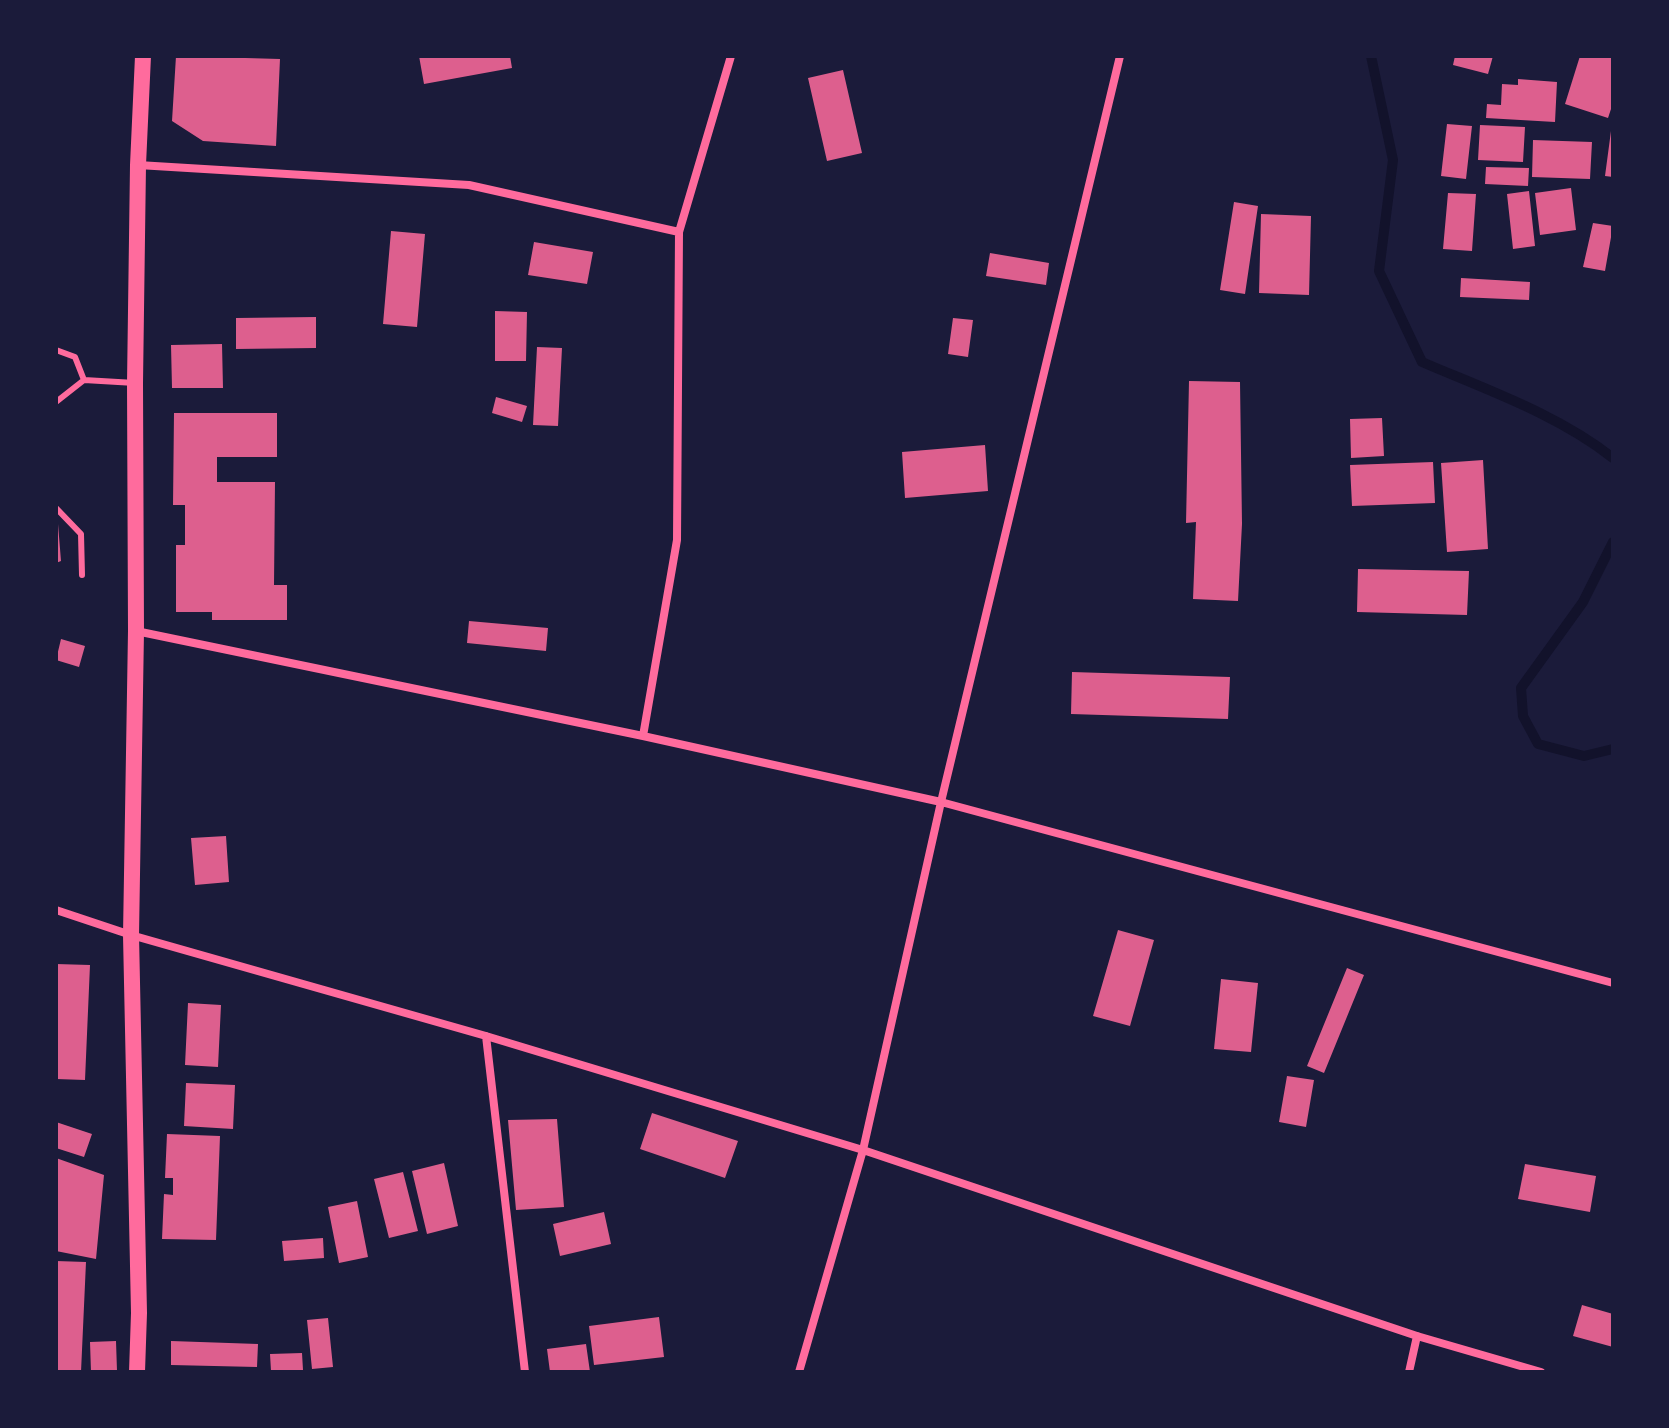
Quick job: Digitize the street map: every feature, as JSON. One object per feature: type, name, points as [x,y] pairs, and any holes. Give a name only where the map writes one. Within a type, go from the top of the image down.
[{"type":"main road","points":[[137,1372],[139,1313],[131,935],[136,631],[135,383],[143,56]]},
{"type":"street","points":[[643,736],[677,540],[679,232],[731,56]]},
{"type":"street","points":[[799,1372],[863,1150],[941,802],[1120,56]]},
{"type":"street","points":[[138,165],[469,185],[679,232]]},
{"type":"street","points":[[136,631],[643,736],[941,802],[1613,983]]},
{"type":"street","points":[[56,910],[131,935],[486,1036],[863,1150],[1417,1336],[1541,1372]]},
{"type":"street","points":[[486,1036],[525,1372]]},
{"type":"street","points":[[1409,1372],[1417,1336]]},
{"type":"lane","points":[[56,350],[75,357],[84,380]]},
{"type":"lane","points":[[56,402],[84,380],[135,383]]},
{"type":"lane","points":[[56,508],[81,534],[82,575]]},
{"type":"building","points":[[176,56],[280,59],[276,146],[203,141],[172,121]]},
{"type":"building","points":[[419,56],[510,56],[512,68],[424,84]]},
{"type":"building","points":[[1455,56],[1493,56],[1488,74],[1453,65]]},
{"type":"building","points":[[1580,56],[1613,56],[1613,103],[1608,118],[1565,104]]},
{"type":"building","points":[[843,70],[862,153],[827,161],[808,78]]},
{"type":"building","points":[[1518,79],[1557,82],[1555,122],[1486,118],[1487,104],[1501,105],[1502,84],[1518,85]]},
{"type":"building","points":[[1447,124],[1472,126],[1466,179],[1441,176]]},
{"type":"building","points":[[1480,125],[1525,127],[1523,162],[1478,160]]},
{"type":"building","points":[[1613,131],[1613,177],[1605,176]]},
{"type":"building","points":[[1533,140],[1592,142],[1590,179],[1532,177]]},
{"type":"building","points":[[1486,167],[1529,168],[1528,186],[1485,184]]},
{"type":"building","points":[[1571,188],[1576,230],[1540,235],[1535,193]]},
{"type":"building","points":[[1529,191],[1535,246],[1513,249],[1507,194]]},
{"type":"building","points":[[1448,193],[1476,194],[1472,251],[1443,249]]},
{"type":"building","points":[[1234,202],[1258,206],[1245,294],[1220,290]]},
{"type":"building","points":[[1261,214],[1311,216],[1309,295],[1259,293]]},
{"type":"building","points":[[1593,223],[1613,226],[1605,271],[1583,267]]},
{"type":"building","points":[[391,231],[425,234],[417,327],[383,324]]},
{"type":"building","points":[[534,242],[593,252],[587,284],[528,275]]},
{"type":"building","points":[[990,253],[1049,263],[1046,285],[986,276]]},
{"type":"building","points":[[1461,278],[1530,282],[1529,300],[1460,297]]},
{"type":"building","points":[[495,311],[527,312],[526,361],[495,361]]},
{"type":"building","points":[[316,317],[316,348],[236,349],[236,318]]},
{"type":"building","points":[[953,318],[973,320],[968,357],[948,354]]},
{"type":"building","points":[[222,344],[223,388],[172,388],[171,345]]},
{"type":"building","points":[[537,347],[562,348],[558,426],[533,425]]},
{"type":"building","points":[[1189,381],[1240,382],[1242,524],[1238,601],[1193,599],[1196,522],[1186,523]]},
{"type":"building","points":[[496,397],[527,406],[522,422],[492,413]]},
{"type":"building","points":[[174,413],[277,413],[277,457],[217,457],[217,482],[275,482],[274,585],[287,585],[287,620],[212,620],[212,612],[176,612],[176,545],[185,545],[185,505],[173,505]]},
{"type":"building","points":[[1382,418],[1384,456],[1351,458],[1350,419]]},
{"type":"building","points":[[985,445],[988,491],[905,498],[902,452]]},
{"type":"building","points":[[1483,460],[1488,549],[1447,552],[1441,463]]},
{"type":"building","points":[[1433,462],[1435,503],[1352,506],[1350,465]]},
{"type":"building","points":[[56,525],[61,561],[56,563]]},
{"type":"building","points":[[1358,569],[1469,571],[1467,615],[1357,612]]},
{"type":"building","points":[[469,621],[548,628],[546,651],[467,643]]},
{"type":"building","points":[[61,639],[85,646],[79,667],[56,660]]},
{"type":"building","points":[[1072,672],[1230,677],[1228,719],[1071,714]]},
{"type":"building","points":[[226,836],[229,882],[195,885],[191,838]]},
{"type":"building","points":[[1118,930],[1154,940],[1130,1026],[1093,1016]]},
{"type":"building","points":[[56,964],[90,965],[85,1080],[56,1079]]},
{"type":"building","points":[[1347,968],[1364,975],[1324,1073],[1307,1066]]},
{"type":"building","points":[[1221,979],[1258,983],[1251,1052],[1214,1049]]},
{"type":"building","points":[[188,1003],[221,1005],[218,1067],[185,1065]]},
{"type":"building","points":[[1287,1076],[1314,1080],[1306,1127],[1279,1122]]},
{"type":"building","points":[[186,1083],[235,1085],[233,1129],[184,1126]]},
{"type":"building","points":[[652,1113],[738,1141],[725,1178],[640,1149]]},
{"type":"building","points":[[557,1119],[564,1207],[516,1210],[508,1120]]},
{"type":"building","points":[[56,1122],[92,1134],[84,1157],[56,1148]]},
{"type":"building","points":[[167,1134],[220,1136],[216,1240],[162,1239],[164,1194],[173,1195],[173,1178],[165,1178]]},
{"type":"building","points":[[56,1158],[104,1175],[96,1259],[56,1251]]},
{"type":"building","points":[[444,1163],[458,1226],[427,1234],[412,1171]]},
{"type":"building","points":[[1525,1164],[1596,1176],[1590,1212],[1518,1199]]},
{"type":"building","points":[[403,1172],[418,1231],[389,1238],[374,1179]]},
{"type":"building","points":[[357,1201],[368,1257],[339,1263],[328,1207]]},
{"type":"building","points":[[604,1212],[611,1244],[560,1256],[553,1224]]},
{"type":"building","points":[[323,1238],[324,1258],[284,1261],[282,1241]]},
{"type":"building","points":[[56,1261],[86,1262],[81,1372],[56,1372]]},
{"type":"building","points":[[1582,1305],[1613,1314],[1613,1347],[1573,1336]]},
{"type":"building","points":[[659,1317],[664,1357],[594,1365],[589,1326]]},
{"type":"building","points":[[328,1318],[333,1367],[312,1369],[307,1320]]},
{"type":"building","points":[[116,1341],[117,1371],[91,1372],[90,1342]]},
{"type":"building","points":[[171,1341],[258,1344],[257,1367],[171,1365]]},
{"type":"building","points":[[586,1344],[590,1372],[550,1372],[547,1349]]},
{"type":"building","points":[[302,1353],[303,1370],[271,1371],[270,1354]]},
{"type":"waterway","points":[[1371,56],[1393,160],[1379,271],[1422,362],[1569,428],[1613,458]]},
{"type":"waterway","points":[[1613,542],[1583,602],[1521,688],[1523,716],[1538,744],[1584,756],[1613,749]]}]
